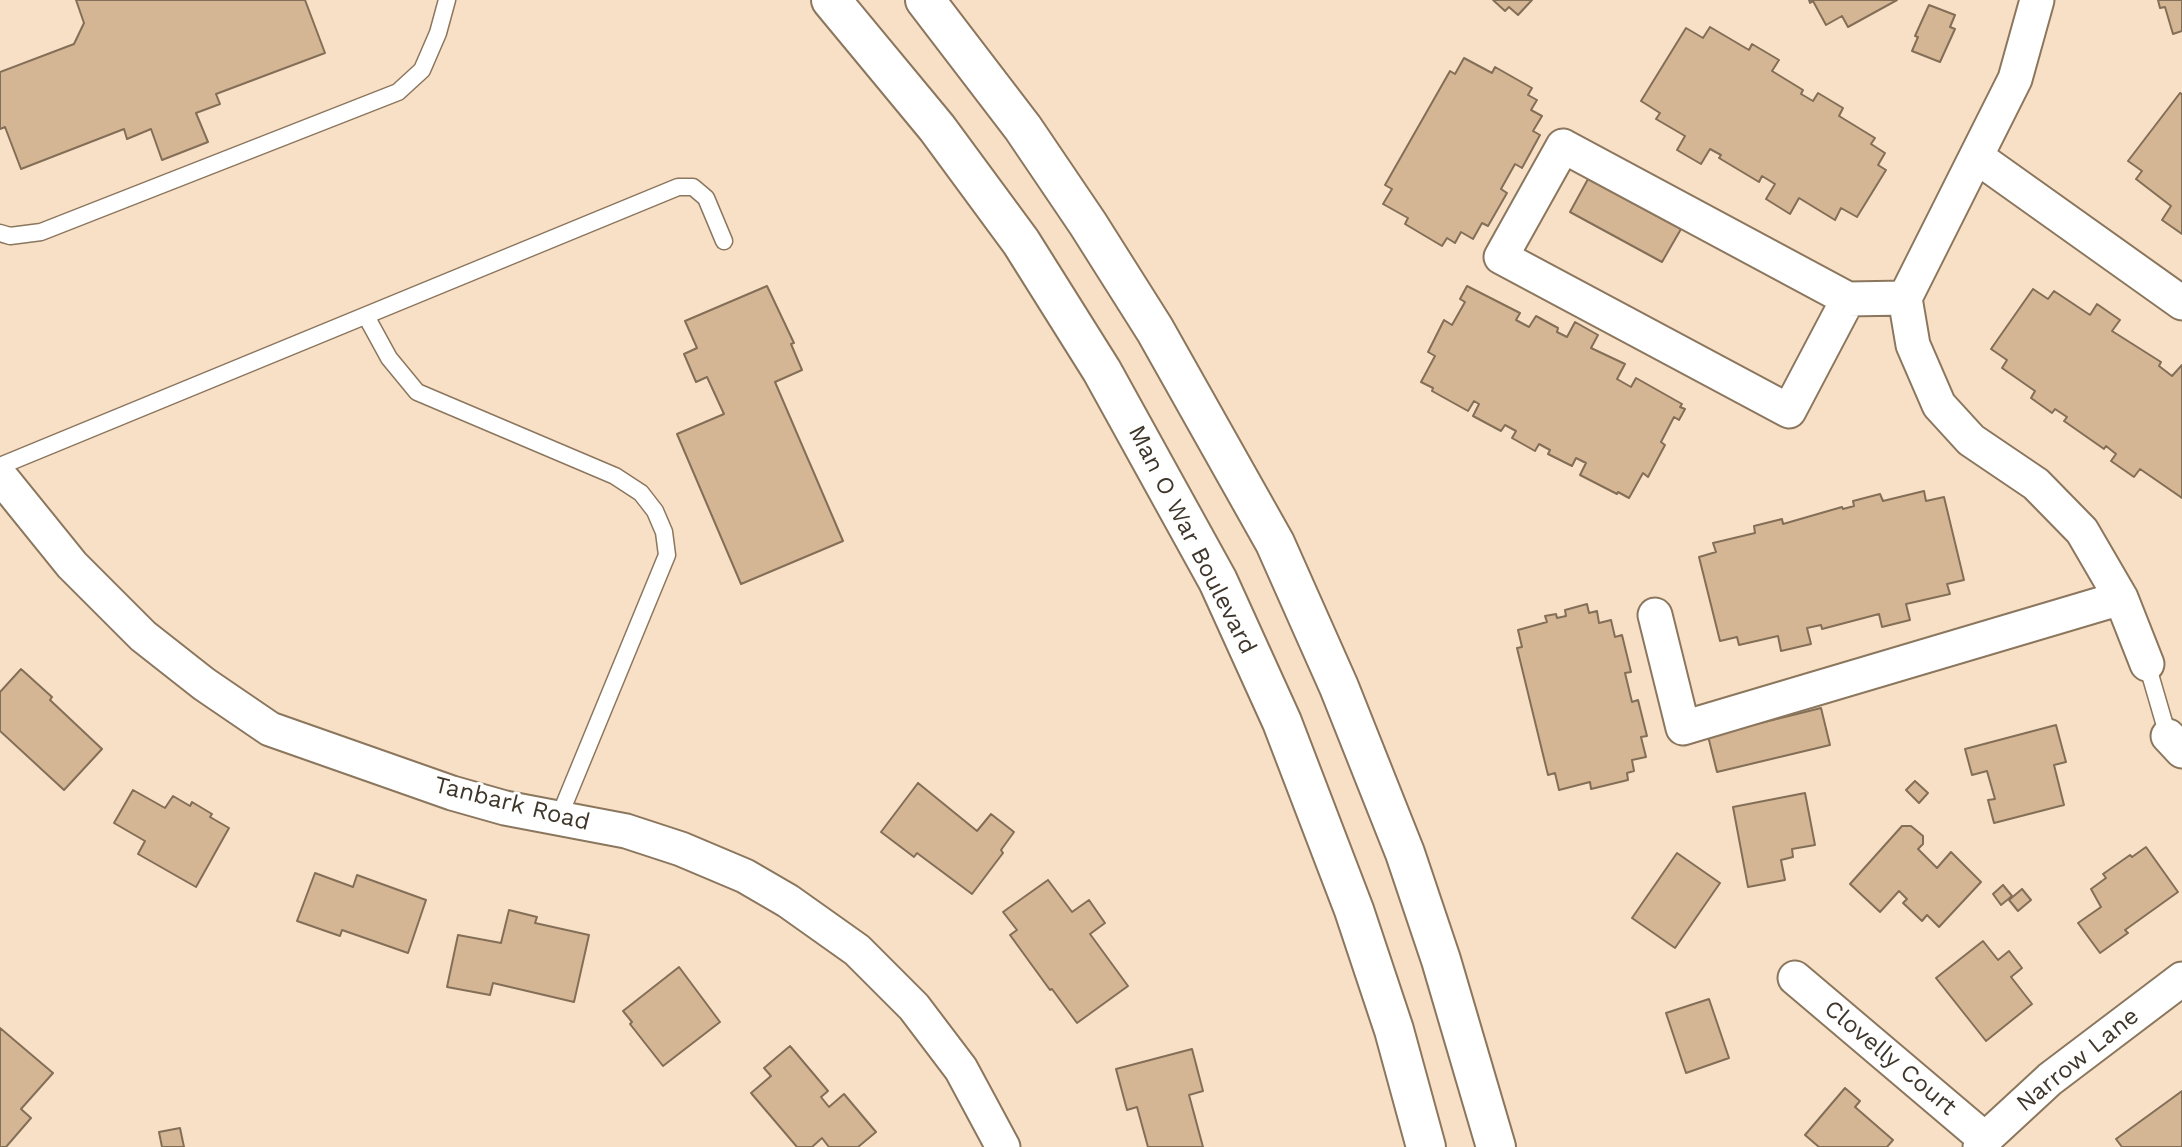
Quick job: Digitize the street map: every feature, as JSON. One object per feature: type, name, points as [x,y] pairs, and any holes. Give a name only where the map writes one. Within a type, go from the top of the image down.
[{"type":"main road","name":"Man O War Boulevard","points":[[831,0],[937,128],[1021,242],[1102,370],[1218,581],[1282,722],[1354,910],[1394,1030],[1426,1147]]},
{"type":"main road","points":[[925,0],[1023,128],[1088,224],[1155,330],[1275,543],[1339,687],[1405,853],[1441,960],[1496,1147]]},
{"type":"street","points":[[2037,0],[2015,79],[1905,298],[1913,345],[1939,405],[1971,440],[2036,484],[2082,531],[2122,598],[2147,664]]},
{"type":"street","points":[[1848,299],[1789,411],[1501,257],[1563,146],[1848,299],[1905,298]]},
{"type":"street","points":[[1977,157],[2182,303]]},
{"type":"street","name":"Tanbark Road","points":[[0,476],[72,565],[143,636],[204,684],[270,729],[452,793],[505,808],[626,831],[681,849],[745,876],[788,901],[857,950],[914,1007],[961,1069],[1003,1147]]},
{"type":"street","points":[[1654,615],[1683,728],[2122,598]]},
{"type":"street","name":"Clovelly Court","points":[[1795,978],[1982,1143]]},
{"type":"street","name":"Narrow Lane","points":[[1982,1143],[2050,1079],[2182,979]]},
{"type":"lane","points":[[0,233],[10,236],[41,232],[398,92],[422,70],[438,33],[447,0]]},
{"type":"lane","points":[[0,466],[678,187],[693,187],[706,198],[724,241]]},
{"type":"lane","points":[[366,316],[388,358],[417,392],[615,476],[641,493],[664,532],[667,555],[559,817]]},
{"type":"lane","points":[[2147,664],[2175,744]]},
{"type":"building","points":[[76,0],[305,0],[325,53],[216,94],[220,104],[196,113],[208,142],[162,160],[151,129],[127,139],[124,129],[21,169],[5,127],[0,129],[0,72],[74,44],[84,23]]},
{"type":"building","points":[[1493,0],[1532,0],[1518,15],[1509,7],[1505,11]]},
{"type":"building","points":[[1809,0],[1897,0],[1848,27],[1842,16],[1826,25],[1813,1],[1810,3]]},
{"type":"building","points":[[2158,0],[2182,0],[2182,31],[2173,34],[2165,7],[2160,8]]},
{"type":"building","points":[[1929,5],[1955,15],[1950,27],[1955,29],[1940,62],[1912,51],[1918,37],[1915,36]]},
{"type":"building","points":[[1710,27],[1749,50],[1752,44],[1779,60],[1772,71],[1803,90],[1801,94],[1813,101],[1818,93],[1843,108],[1839,116],[1875,138],[1871,144],[1885,153],[1878,165],[1886,170],[1857,217],[1841,208],[1835,220],[1799,198],[1790,214],[1766,199],[1775,184],[1762,176],[1759,182],[1719,158],[1721,155],[1710,149],[1701,164],[1677,150],[1685,136],[1656,119],[1660,113],[1641,101],[1686,28],[1703,38]]},
{"type":"building","points":[[1464,58],[1492,73],[1495,67],[1532,88],[1528,95],[1537,100],[1531,110],[1542,116],[1533,131],[1540,135],[1522,168],[1515,164],[1501,189],[1507,193],[1488,226],[1482,223],[1473,239],[1461,232],[1455,243],[1447,238],[1442,246],[1405,224],[1408,218],[1383,204],[1392,189],[1385,185],[1450,71],[1455,74]]},
{"type":"building","points":[[2180,93],[2182,234],[2162,220],[2171,206],[2136,179],[2142,171],[2128,161]]},
{"type":"building","points":[[1588,179],[1681,229],[1662,262],[1570,212]]},
{"type":"building","points":[[767,286],[794,343],[791,344],[802,370],[775,382],[843,541],[741,584],[677,434],[724,414],[707,377],[696,382],[684,354],[697,348],[685,321]]},
{"type":"building","points":[[1467,286],[1520,313],[1516,320],[1529,327],[1536,316],[1558,328],[1557,332],[1567,337],[1575,322],[1598,335],[1591,348],[1625,364],[1617,379],[1631,387],[1636,378],[1682,404],[1680,407],[1685,409],[1679,420],[1674,417],[1661,442],[1665,445],[1648,477],[1643,473],[1629,498],[1580,475],[1586,463],[1576,458],[1572,466],[1548,454],[1550,450],[1539,444],[1535,451],[1512,438],[1516,431],[1505,425],[1501,431],[1473,416],[1479,404],[1474,401],[1468,411],[1421,382],[1435,356],[1428,352],[1444,320],[1452,325],[1465,302],[1460,299]]},
{"type":"building","points":[[2033,289],[2048,299],[2054,291],[2090,315],[2097,304],[2120,320],[2112,331],[2161,362],[2159,366],[2172,376],[2182,365],[2182,498],[2140,469],[2134,477],[2111,461],[2116,454],[2106,446],[2104,449],[2064,421],[2067,417],[2055,409],[2052,413],[2031,398],[2035,391],[2002,368],[2007,360],[1991,349]]},
{"type":"building","points":[[1924,491],[1926,501],[1944,497],[1964,580],[1947,584],[1950,594],[1906,604],[1910,620],[1882,627],[1879,614],[1822,629],[1821,625],[1807,628],[1811,644],[1781,651],[1778,636],[1739,645],[1737,637],[1720,641],[1699,557],[1716,552],[1713,543],[1755,533],[1754,526],[1782,519],[1783,524],[1842,507],[1843,509],[1854,506],[1853,501],[1880,494],[1883,501]]},
{"type":"building","points":[[1587,604],[1589,613],[1597,611],[1599,623],[1611,620],[1615,637],[1622,635],[1631,672],[1625,673],[1632,702],[1638,700],[1647,736],[1641,737],[1646,757],[1632,760],[1634,771],[1627,773],[1628,780],[1591,789],[1590,782],[1559,790],[1555,773],[1548,775],[1517,648],[1522,647],[1518,630],[1547,622],[1545,616],[1566,616],[1565,610]]},
{"type":"building","points":[[21,669],[102,749],[64,790],[0,731],[0,692]]},
{"type":"building","points":[[1821,708],[1830,745],[1717,772],[1708,736]]},
{"type":"building","points":[[2056,725],[2066,762],[2054,765],[2064,805],[1994,823],[1988,800],[1995,799],[1987,771],[1972,775],[1965,749]]},
{"type":"building","points":[[1915,781],[1928,793],[1919,803],[1906,790]]},
{"type":"building","points":[[918,783],[977,831],[991,814],[1014,832],[1001,850],[1003,853],[972,894],[917,853],[914,857],[881,832]]},
{"type":"building","points":[[133,790],[165,808],[173,796],[190,806],[192,802],[229,828],[196,887],[138,854],[145,841],[114,823]]},
{"type":"building","points":[[1805,793],[1815,845],[1792,849],[1793,857],[1781,860],[1785,880],[1748,887],[1733,807]]},
{"type":"building","points":[[1902,826],[1911,826],[1923,836],[1923,844],[1918,849],[1937,868],[1951,852],[1981,882],[1939,927],[1927,915],[1922,921],[1903,903],[1907,899],[1899,891],[1880,912],[1850,884]]},
{"type":"building","points":[[2146,847],[2178,892],[2125,930],[2128,933],[2100,953],[2078,923],[2101,907],[2091,889],[2106,878],[2103,874]]},
{"type":"building","points":[[1677,853],[1720,883],[1675,948],[1632,918]]},
{"type":"building","points":[[315,873],[353,887],[357,875],[426,900],[408,953],[342,930],[340,936],[297,921]]},
{"type":"building","points":[[1048,880],[1072,912],[1089,900],[1105,923],[1090,934],[1128,986],[1077,1023],[1010,935],[1017,930],[1003,912]]},
{"type":"building","points":[[2003,885],[2012,896],[2001,905],[1993,894]]},
{"type":"building","points":[[2022,889],[2031,900],[2018,911],[2009,900]]},
{"type":"building","points":[[509,910],[537,917],[535,923],[589,935],[574,1002],[493,983],[490,995],[447,987],[458,935],[501,943]]},
{"type":"building","points":[[1983,941],[1998,960],[2009,951],[2022,968],[2011,977],[2032,1004],[1986,1041],[1936,978]]},
{"type":"building","points":[[679,967],[720,1022],[663,1066],[623,1011]]},
{"type":"building","points":[[1709,999],[1729,1058],[1686,1073],[1666,1013]]},
{"type":"building","points":[[0,1028],[53,1073],[21,1109],[31,1118],[6,1147],[0,1147]]},
{"type":"building","points":[[790,1046],[828,1091],[821,1097],[829,1107],[844,1094],[876,1132],[858,1147],[829,1147],[822,1138],[812,1147],[797,1147],[751,1093],[771,1076],[764,1068]]},
{"type":"building","points":[[1192,1049],[1203,1091],[1189,1095],[1203,1147],[1148,1147],[1137,1107],[1127,1110],[1116,1069]]},
{"type":"building","points":[[1845,1088],[1860,1101],[1855,1107],[1893,1140],[1887,1147],[1819,1147],[1805,1135]]},
{"type":"building","points":[[2182,1091],[2182,1147],[2122,1147],[2116,1139]]},
{"type":"building","points":[[180,1128],[184,1147],[162,1147],[159,1132]]}]
